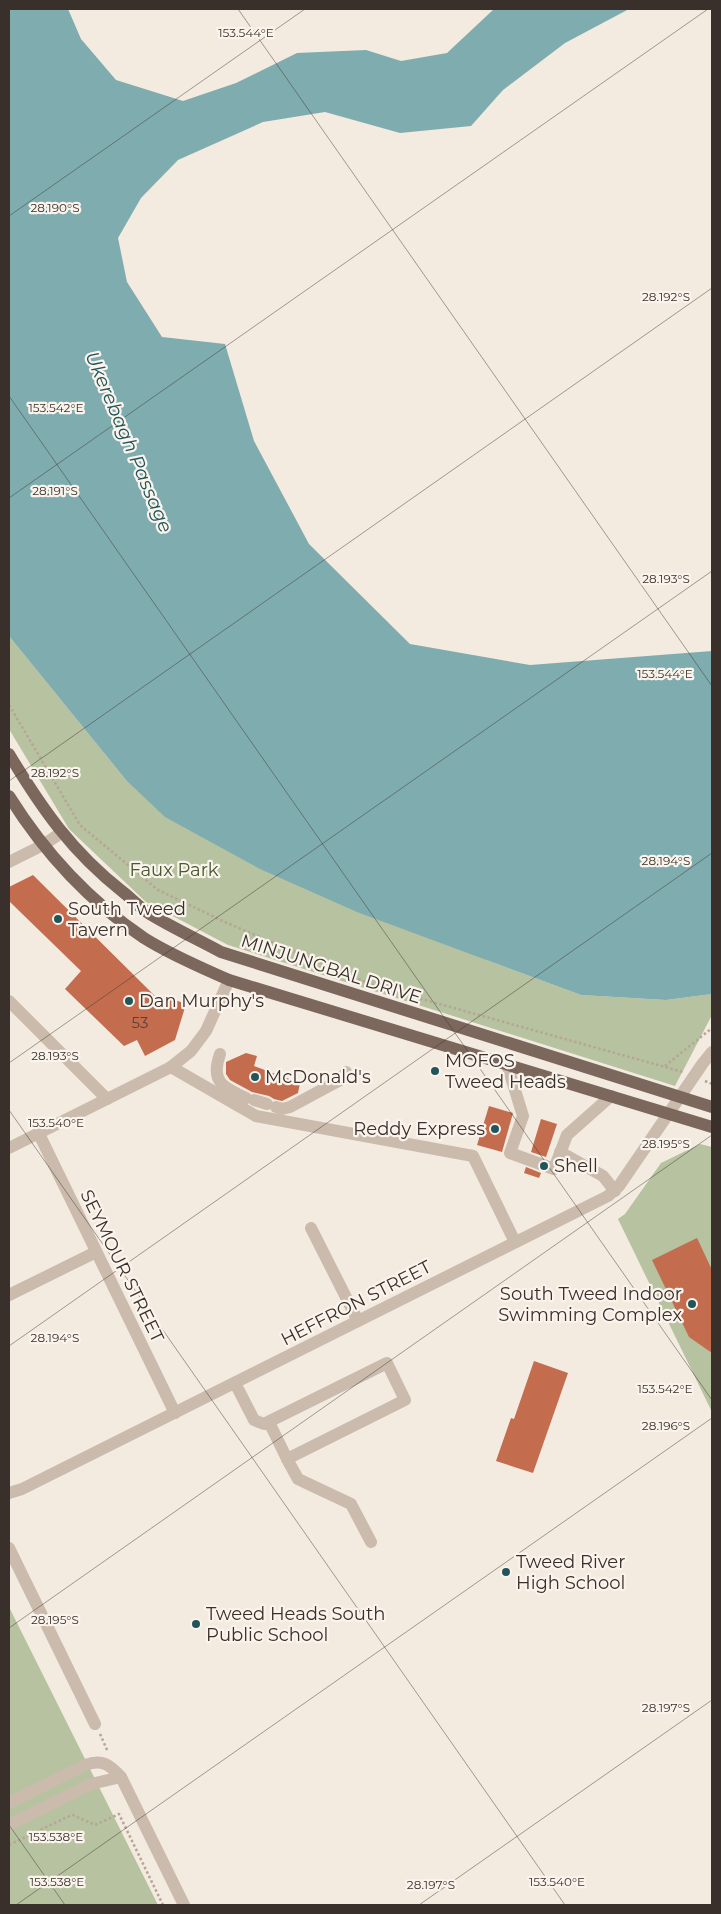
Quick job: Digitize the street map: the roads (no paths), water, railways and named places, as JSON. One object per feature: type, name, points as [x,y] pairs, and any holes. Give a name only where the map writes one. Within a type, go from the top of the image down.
[{"type":"main road","name":"MINJUNGBAL DRIVE","points":[[9,754],[34,796],[61,833],[101,875],[149,913],[221,952],[712,1107]]},
{"type":"main road","points":[[9,796],[43,845],[102,907],[145,938],[183,960],[229,980],[712,1127]]},
{"type":"street","points":[[9,862],[43,845],[61,833]]},
{"type":"street","points":[[9,1148],[171,1067],[191,1051],[206,1031],[229,980]]},
{"type":"street","points":[[11,1007],[107,1099]]},
{"type":"street","name":"HEFFRON STREET","points":[[9,1493],[22,1489],[598,1202],[615,1191],[712,1052]]},
{"type":"street","points":[[220,1054],[216,1064],[218,1080],[224,1087],[250,1099],[272,1106],[290,1107],[342,1079],[346,1072]]},
{"type":"street","points":[[507,1064],[523,1116],[510,1153],[554,1169],[567,1135],[612,1096]]},
{"type":"street","points":[[171,1067],[256,1116],[473,1156],[515,1242]]},
{"type":"street","name":"SEYMOUR STREET","points":[[39,1134],[175,1413]]},
{"type":"street","points":[[560,1152],[604,1176],[615,1191]]},
{"type":"street","points":[[311,1228],[358,1321]]},
{"type":"street","points":[[9,1295],[96,1252]]},
{"type":"street","points":[[235,1383],[254,1420],[264,1424],[387,1364],[405,1400],[288,1459]]},
{"type":"street","points":[[269,1422],[298,1479],[351,1504],[371,1542]]},
{"type":"street","points":[[9,1548],[95,1724]]},
{"type":"street","points":[[9,1803],[90,1763],[107,1764],[120,1777],[184,1905]]},
{"type":"street","points":[[9,1825],[91,1784],[120,1777]]},
{"type":"water","name":"Ukerebagh Passage","points":[[9,9],[68,9],[81,39],[116,80],[183,101],[236,83],[297,53],[366,50],[401,61],[447,53],[494,9],[629,9],[565,43],[503,90],[471,126],[400,133],[325,112],[263,122],[178,160],[141,198],[118,238],[127,282],[162,337],[225,344],[254,441],[309,544],[410,644],[530,665],[712,651],[712,994],[666,1000],[581,995],[357,912],[260,869],[165,817],[126,780],[9,636]]},
{"type":"place","name":"South Tweed Tavern","points":[[58,919]]},
{"type":"place","name":"Dan Murphy's","points":[[129,1001]]},
{"type":"place","name":"MOFOS Tweed Heads","points":[[435,1071]]},
{"type":"place","name":"McDonald's","points":[[255,1077]]},
{"type":"place","name":"Reddy Express","points":[[495,1129]]},
{"type":"place","name":"Shell","points":[[544,1166]]},
{"type":"place","name":"South Tweed Indoor Swimming Complex","points":[[692,1304]]},
{"type":"place","name":"Tweed River High School","points":[[506,1572]]},
{"type":"place","name":"Tweed Heads South Public School","points":[[196,1624]]},
{"type":"park label","name":"Faux Park","points":[[174,870]]}]
